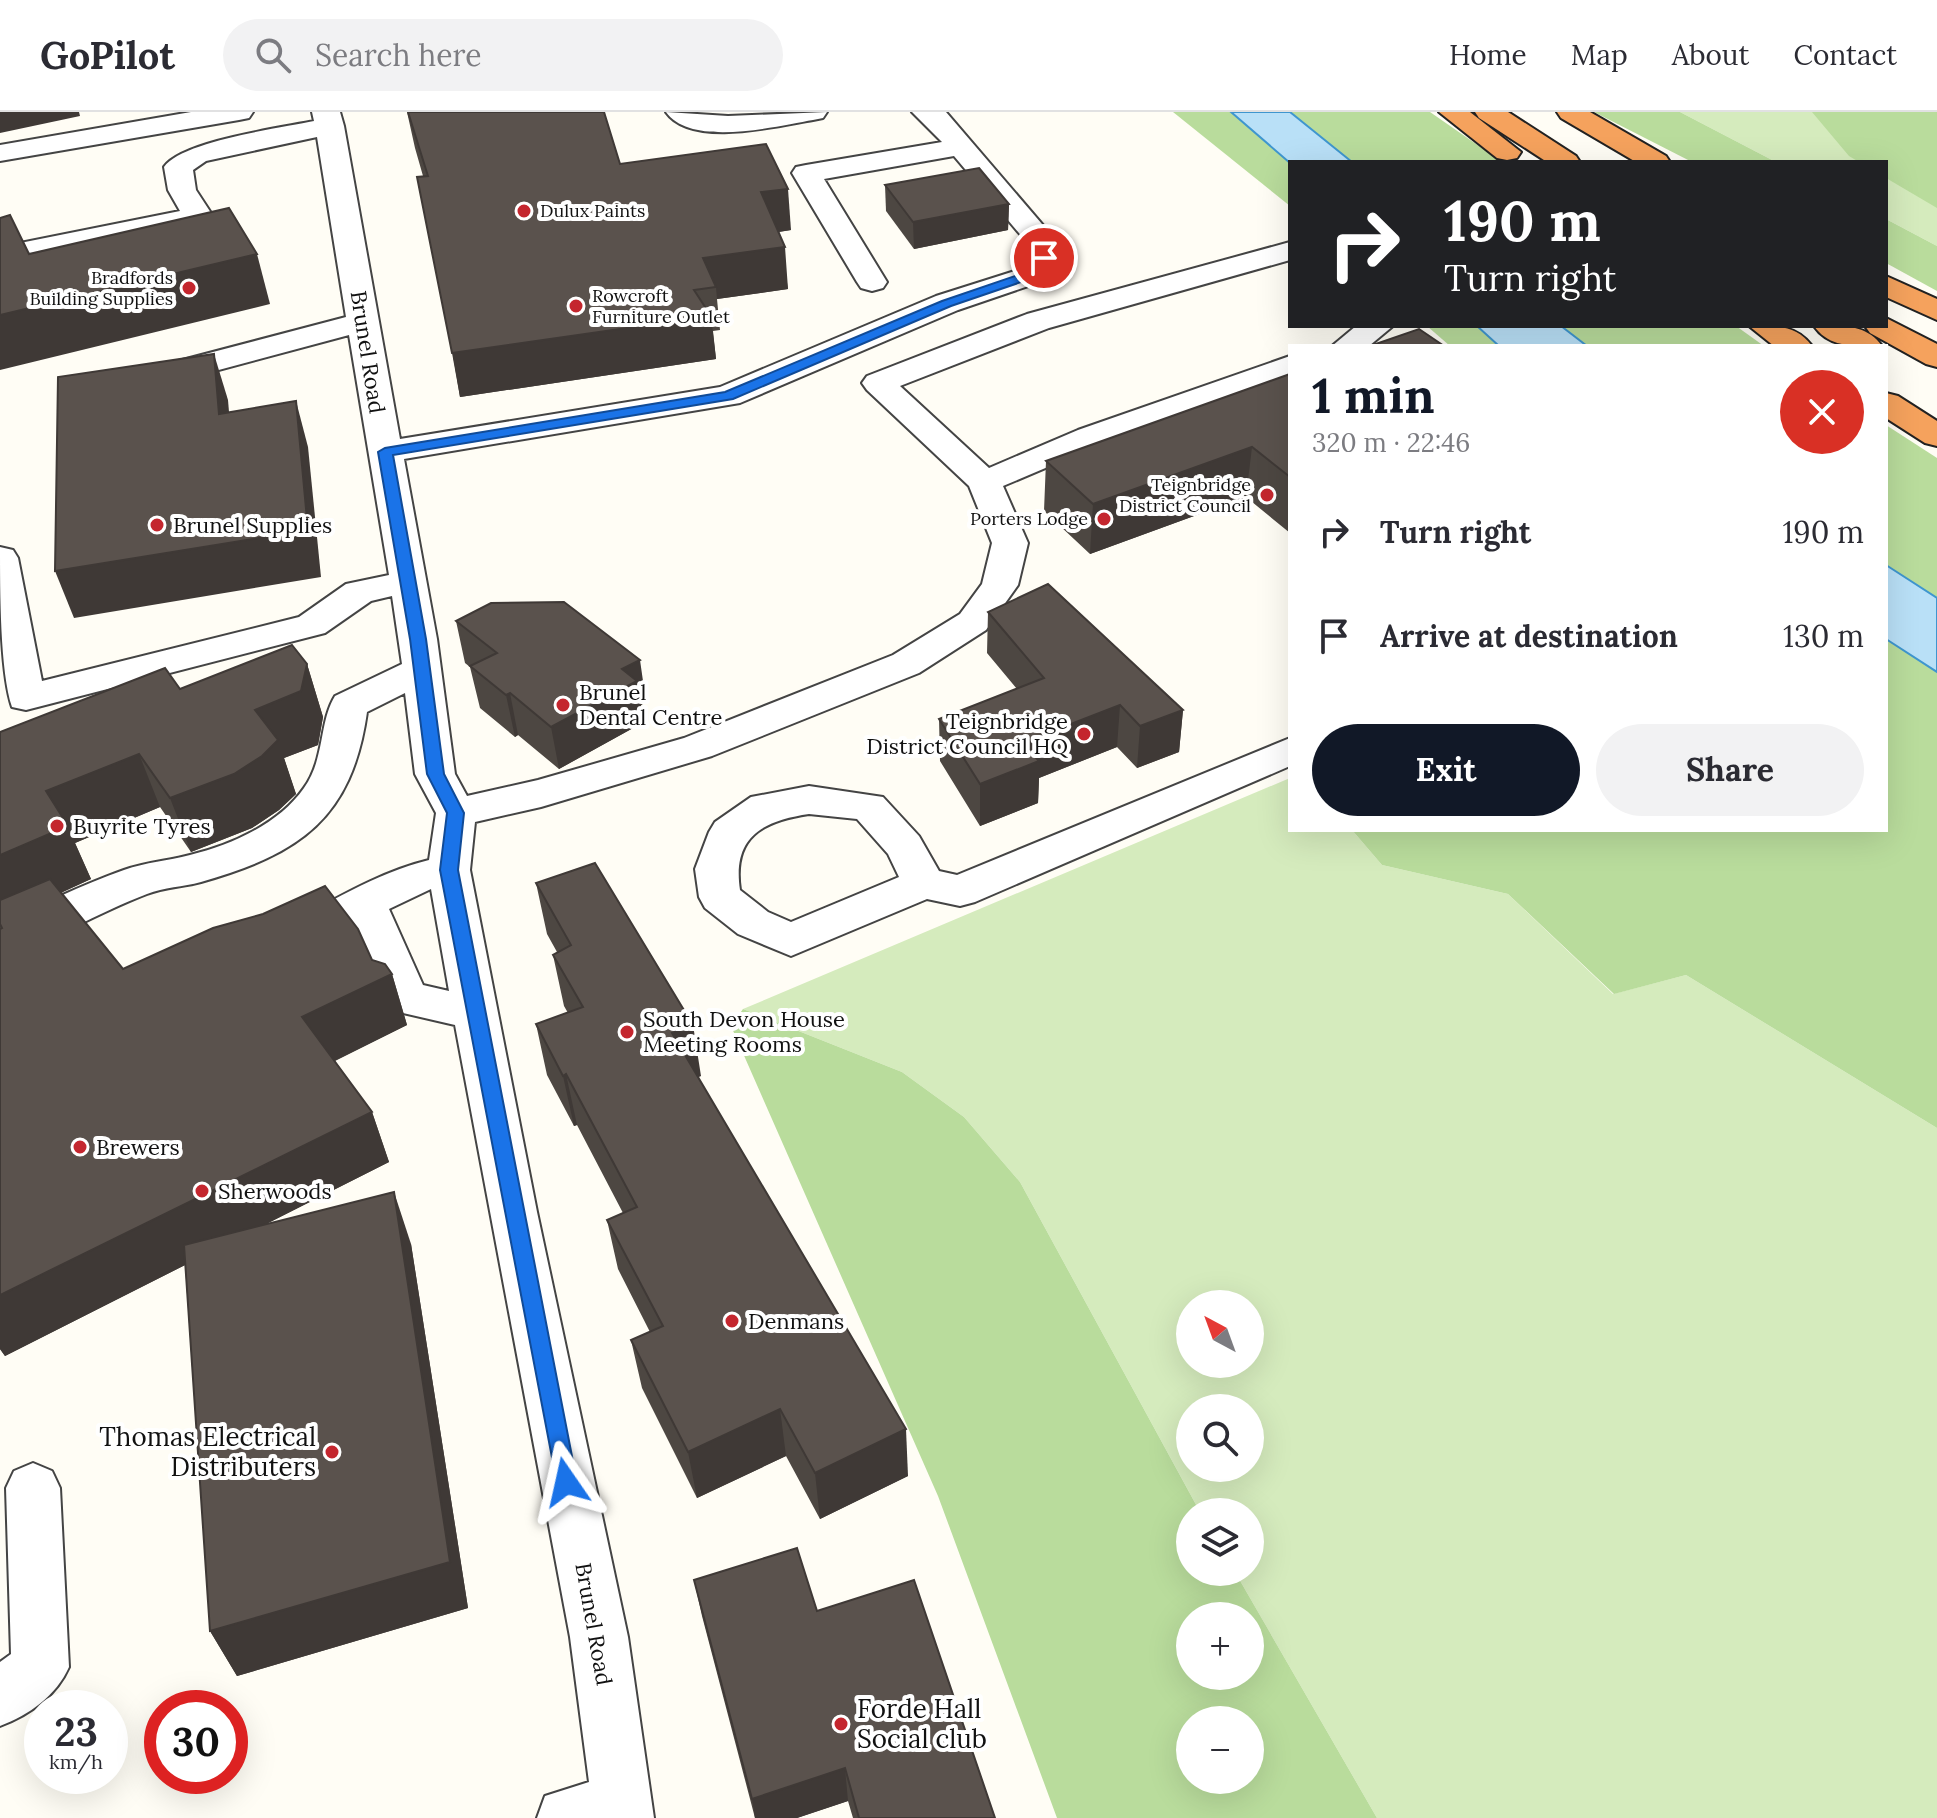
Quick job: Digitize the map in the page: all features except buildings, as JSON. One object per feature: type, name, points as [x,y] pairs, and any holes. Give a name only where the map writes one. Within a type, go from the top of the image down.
[{"type":"highway","points":[[1453,112],[1519,160]]},
{"type":"highway","points":[[1489,112],[1563,160]]},
{"type":"highway","points":[[1535,112],[1609,160]]},
{"type":"highway","points":[[1571,112],[1653,160]]},
{"type":"highway","points":[[1888,286],[1937,311]]},
{"type":"highway","points":[[1768,328],[1793,344]]},
{"type":"highway","points":[[1834,328],[1862,344]]},
{"type":"highway","points":[[1885,328],[1937,357]]},
{"type":"highway","points":[[1888,359],[1937,386]]},
{"type":"highway","points":[[1888,404],[1937,436]]},
{"type":"street","points":[[0,153],[239,112]]},
{"type":"street","points":[[680,112],[696,122],[731,123],[813,112]]},
{"type":"street","points":[[385,452],[728,396],[947,303],[1029,276],[1044,258],[1038,237],[934,115],[926,112]]},
{"type":"street","points":[[0,256],[198,216],[182,190],[178,167],[197,155],[328,119]]},
{"type":"street","name":"Brunel Road","points":[[328,119],[421,670],[435,774],[456,813],[449,870],[599,1637],[604,1813]]},
{"type":"street","points":[[872,282],[806,173],[960,147]]},
{"type":"street","points":[[456,813],[541,793],[698,747],[906,664],[973,622],[1000,585],[1010,543],[984,482],[878,383],[1038,321],[1288,252]]},
{"type":"street","points":[[127,385],[362,322]]},
{"type":"street","points":[[1351,344],[1374,328]]},
{"type":"street","points":[[984,482],[1090,437],[1288,367]]},
{"type":"street","points":[[0,558],[26,698],[312,625],[359,592],[406,582]]},
{"type":"street","points":[[0,941],[154,875],[191,870],[281,834],[305,817],[322,798],[346,735],[349,705],[421,670]]},
{"type":"street","points":[[924,883],[904,846],[869,807],[809,800],[765,807],[730,832],[716,869],[720,897],[753,923],[791,940],[924,883],[960,891],[1288,752]]},
{"type":"street","points":[[249,956],[290,942],[412,879],[449,870]]},
{"type":"street","points":[[365,903],[406,998],[476,1013]]},
{"type":"street","points":[[0,1698],[40,1667],[33,1488]]},
{"type":"green space","points":[[1173,112],[1231,112],[1288,161],[1288,204]]},
{"type":"green space","points":[[1290,112],[1430,112],[1499,160],[1350,160]]},
{"type":"green space","points":[[1594,112],[1680,112],[1772,160],[1688,160]]},
{"type":"green space","points":[[1680,112],[1937,112],[1937,246],[1888,220],[1888,160],[1772,160]]},
{"type":"green space","points":[[1812,112],[1937,112],[1937,208],[1888,179],[1888,160],[1856,160]]},
{"type":"green space","points":[[1888,220],[1937,246],[1937,291],[1888,264]]},
{"type":"green space","points":[[1429,328],[1479,328],[1497,344],[1448,344]]},
{"type":"green space","points":[[1564,328],[1739,328],[1761,344],[1584,344]]},
{"type":"green space","points":[[1888,426],[1937,458],[1937,598],[1888,566]]},
{"type":"green space","points":[[1888,640],[1937,672],[1937,1128],[1686,975],[1614,994],[1508,894],[1382,865],[1354,832],[1888,832]]},
{"type":"green space","points":[[1288,779],[1288,832],[1354,832],[1382,865],[1508,894],[1613,994],[1686,975],[1937,1128],[1937,1818],[1377,1818],[1264,1622],[1264,1602],[1252,1602],[1243,1586],[1264,1586],[1264,1498],[1192,1498],[1184,1482],[1264,1482],[1264,1394],[1176,1394],[1176,1468],[1020,1182],[964,1117],[902,1072],[743,1009]]},
{"type":"green space","points":[[743,1009],[902,1072],[964,1117],[1020,1182],[1176,1468],[1176,1482],[1184,1482],[1192,1498],[1176,1498],[1176,1586],[1243,1586],[1252,1602],[1176,1602],[1176,1690],[1264,1690],[1264,1622],[1377,1818],[1057,1818],[938,1496],[731,1026]]},
{"type":"water","points":[[1231,112],[1290,112],[1350,160],[1288,161]]},
{"type":"water","points":[[1479,328],[1564,328],[1584,344],[1497,344]]},
{"type":"water","points":[[1888,566],[1937,598],[1937,672],[1888,640]]},
{"type":"place","name":"Dulux Paints","points":[[524,211]]},
{"type":"place","name":"Bradfords Building Supplies","points":[[189,288]]},
{"type":"place","name":"Rowcroft Furniture Outlet","points":[[576,306]]},
{"type":"place","name":"Teignbridge District Council","points":[[1267,495]]},
{"type":"place","name":"Porters Lodge","points":[[1104,519]]},
{"type":"place","name":"Brunel Supplies","points":[[157,525]]},
{"type":"place","name":"Brunel Dental Centre","points":[[563,705]]},
{"type":"place","name":"Teignbridge District Council HQ","points":[[1084,734]]},
{"type":"place","name":"Buyrite Tyres","points":[[57,826]]},
{"type":"place","name":"South Devon House Meeting Rooms","points":[[627,1032]]},
{"type":"place","name":"Brewers","points":[[80,1147]]},
{"type":"place","name":"Sherwoods","points":[[202,1191]]},
{"type":"place","name":"Denmans","points":[[732,1321]]},
{"type":"place","name":"Thomas Electrical Distributers","points":[[332,1452]]},
{"type":"place","name":"Forde Hall Social club","points":[[841,1724]]},
{"type":"route","points":[[566,1482],[449,870],[456,813],[435,774],[418,639],[385,452],[728,396],[947,303],[1029,276],[1044,258]]}]
